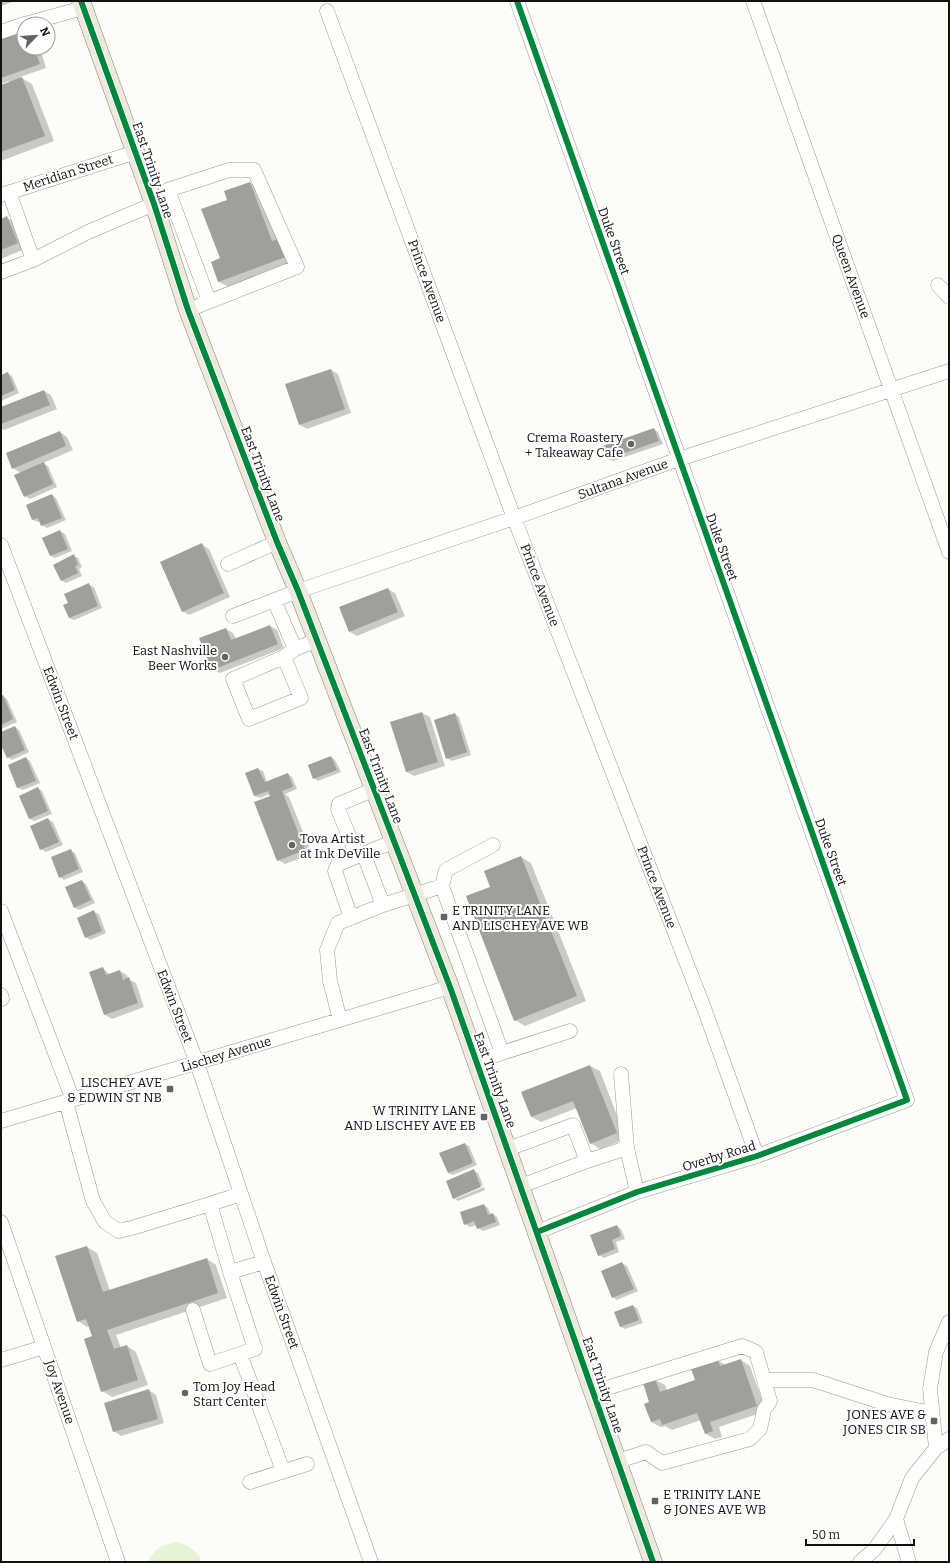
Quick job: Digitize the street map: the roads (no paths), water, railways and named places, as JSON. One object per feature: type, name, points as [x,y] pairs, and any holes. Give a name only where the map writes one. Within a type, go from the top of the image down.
[{"type":"main road","name":"East Trinity Lane","points":[[82,4],[136,152],[188,310],[277,542],[298,591],[375,789],[450,987],[653,1562]]},
{"type":"street","name":"Duke Street","points":[[517,1],[907,1100]]},
{"type":"street","name":"Queen Avenue","points":[[753,1],[949,552]]},
{"type":"street","points":[[47,16],[82,4]]},
{"type":"street","name":"Prince Avenue","points":[[328,11],[514,518],[704,1008],[757,1156]]},
{"type":"street","points":[[1,32],[16,27]]},
{"type":"street","name":"Meridian Street","points":[[5,194],[136,152]]},
{"type":"street","points":[[188,310],[209,302],[297,267],[254,170],[229,170],[168,190],[209,302]]},
{"type":"street","points":[[5,194],[34,260]]},
{"type":"street","points":[[1,272],[34,260],[88,232],[154,204]]},
{"type":"street","points":[[938,285],[949,297]]},
{"type":"street","name":"Sultana Avenue","points":[[233,616],[298,591],[514,518],[679,459],[949,371]]},
{"type":"street","points":[[228,564],[277,542]]},
{"type":"street","name":"Edwin Street","points":[[1,545],[197,1063],[264,1262],[371,1562]]},
{"type":"street","points":[[274,600],[290,653],[301,698],[249,719],[233,679],[290,653],[317,640]]},
{"type":"street","points":[[375,789],[339,804],[338,809],[355,851],[364,855],[383,905]]},
{"type":"street","points":[[352,918],[335,871],[338,864],[395,842]]},
{"type":"street","points":[[492,844],[446,870],[442,886],[502,1053]]},
{"type":"street","points":[[340,1020],[330,981],[327,950],[338,923],[383,905],[442,886]]},
{"type":"street","points":[[2,916],[70,1101],[93,1201],[105,1222],[119,1231],[242,1194]]},
{"type":"street","name":"Lischey Avenue","points":[[1,1121],[450,987]]},
{"type":"street","points":[[477,1061],[570,1031]]},
{"type":"street","points":[[621,1074],[627,1148],[637,1192]]},
{"type":"street","name":"Overby Road","points":[[537,1232],[637,1192],[757,1156],[907,1100]]},
{"type":"street","points":[[508,1149],[572,1124],[587,1161]]},
{"type":"street","points":[[521,1186],[587,1161],[627,1148]]},
{"type":"street","points":[[193,1310],[210,1364],[256,1349],[230,1272],[210,1204]]},
{"type":"street","name":"Joy Avenue","points":[[1,1222],[118,1562]]},
{"type":"street","points":[[230,1272],[264,1262]]},
{"type":"street","points":[[936,1448],[930,1389],[936,1352],[949,1322]]},
{"type":"street","points":[[594,1392],[742,1346],[756,1352],[770,1401],[764,1410],[760,1429],[750,1439],[662,1462],[646,1452],[618,1461]]},
{"type":"street","points":[[1,1360],[44,1347]]},
{"type":"street","points":[[240,1354],[283,1471]]},
{"type":"street","points":[[764,1380],[813,1380],[887,1404],[932,1413]]},
{"type":"street","points":[[860,1562],[875,1549],[896,1519],[912,1478],[936,1448],[949,1439]]},
{"type":"street","points":[[250,1482],[307,1464]]},
{"type":"street","points":[[896,1519],[909,1562]]},
{"type":"place","name":"Crema Roastery + Takeaway Cafe","points":[[631,444]]},
{"type":"place","name":"East Nashville Beer Works","points":[[225,657]]},
{"type":"place","name":"Tova Artist at Ink DeVille","points":[[292,845]]},
{"type":"place","name":"E TRINITY LANE AND LISCHEY AVE WB","points":[[444,917]]},
{"type":"place","name":"LISCHEY AVE & EDWIN ST NB","points":[[170,1089]]},
{"type":"place","name":"W TRINITY LANE AND LISCHEY AVE EB","points":[[484,1117]]},
{"type":"place","name":"Tom Joy Head Start Center","points":[[185,1393]]},
{"type":"place","name":"JONES AVE & JONES CIR SB","points":[[934,1421]]},
{"type":"place","name":"E TRINITY LANE & JONES AVE WB","points":[[655,1501]]}]
